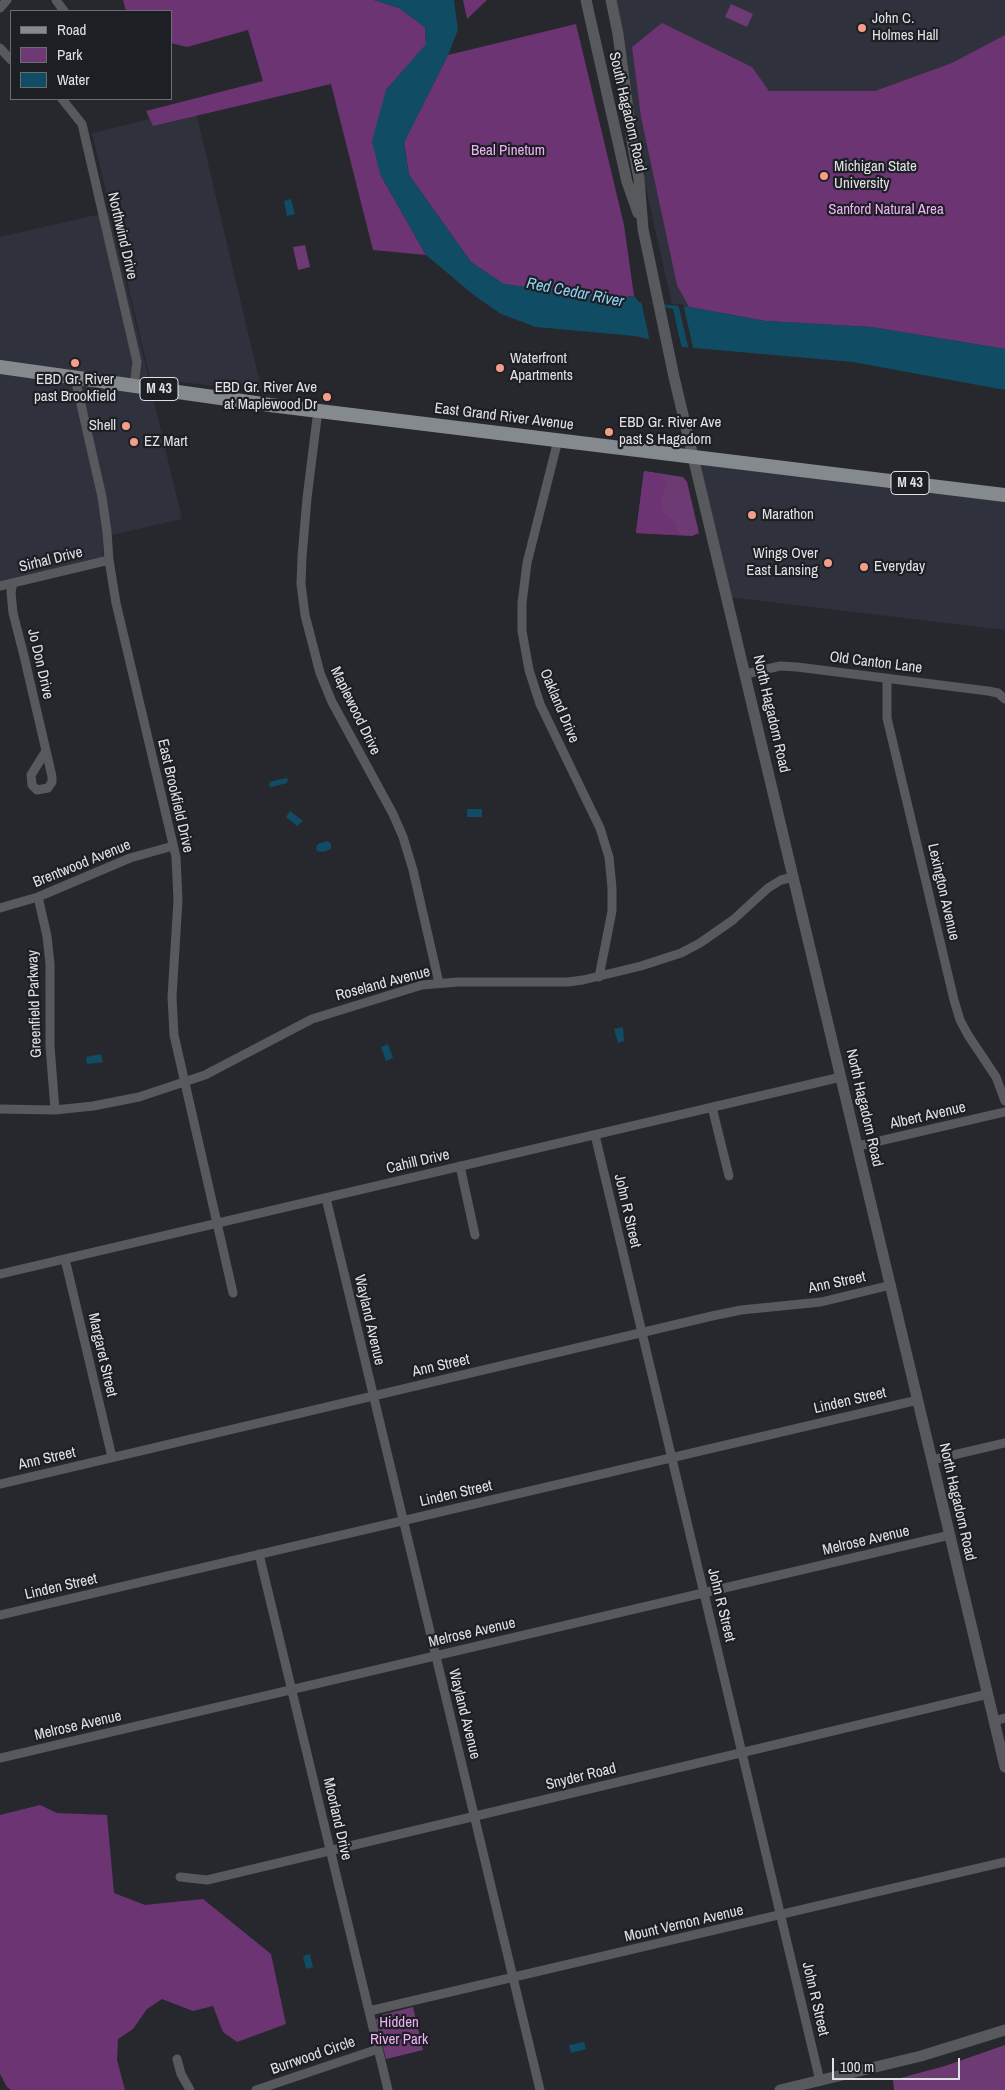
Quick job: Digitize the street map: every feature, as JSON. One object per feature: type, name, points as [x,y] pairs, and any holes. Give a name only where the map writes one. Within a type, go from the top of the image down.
[{"type":"main road","name":"East Grand River Avenue","points":[[0,367],[270,405],[1005,495]]},
{"type":"street","points":[[0,8],[7,0]]},
{"type":"street","name":"South Hagadorn Road","points":[[586,0],[627,182],[644,228]]},
{"type":"street","name":"South Hagadorn Road","points":[[611,0],[618,34],[639,179],[644,228],[658,305],[692,457]]},
{"type":"street","points":[[0,48],[10,59]]},
{"type":"street","name":"Northwind Drive","points":[[63,100],[82,124],[137,362],[134,386]]},
{"type":"street","name":"East Brookfield Drive","points":[[75,378],[102,498],[107,532],[108,560],[117,608],[174,846],[178,900],[172,1009],[174,1036],[233,1293]]},
{"type":"street","name":"Maplewood Drive","points":[[318,410],[302,557],[301,584],[305,615],[320,673],[332,702],[393,814],[403,837],[413,870],[439,983]]},
{"type":"street","name":"Oakland Drive","points":[[558,440],[528,563],[522,603],[522,632],[529,670],[540,704],[600,828],[609,857],[612,911],[599,977]]},
{"type":"street","name":"North Hagadorn Road","points":[[692,457],[746,674],[988,1694],[1000,1720],[1005,1767]]},
{"type":"street","name":"Sirhal Drive","points":[[0,586],[108,560]]},
{"type":"street","name":"Jo Don Drive","points":[[14,583],[11,592],[13,613],[46,751]]},
{"type":"street","name":"Old Canton Lane","points":[[746,674],[780,666],[797,667],[988,691],[1004,698]]},
{"type":"street","name":"Lexington Avenue","points":[[887,678],[888,718],[954,1000],[968,1036],[996,1076],[1005,1101]]},
{"type":"street","name":"Brentwood Avenue","points":[[0,908],[38,897],[130,858],[174,846]]},
{"type":"street","name":"Roseland Avenue","points":[[0,1110],[55,1110],[93,1106],[139,1097],[184,1083],[236,1060],[312,1019],[366,1001],[422,986],[439,983],[552,982],[599,977],[662,960],[700,943],[733,920],[768,888],[781,880],[794,876]]},
{"type":"street","name":"Greenfield Parkway","points":[[38,897],[47,936],[50,964],[50,1046],[55,1110]]},
{"type":"street","name":"Cahill Drive","points":[[0,1274],[842,1077]]},
{"type":"street","points":[[712,1108],[729,1176]]},
{"type":"street","name":"Albert Avenue","points":[[858,1146],[1005,1112]]},
{"type":"street","name":"John R Street","points":[[595,1135],[820,2081]]},
{"type":"street","points":[[460,1166],[475,1235]]},
{"type":"street","name":"Wayland Avenue","points":[[326,1198],[540,2090]]},
{"type":"street","name":"Margaret Street","points":[[65,1258],[112,1458]]},
{"type":"street","name":"Ann Street","points":[[0,1484],[641,1332],[741,1310],[821,1302],[890,1286]]},
{"type":"street","name":"Linden Street","points":[[0,1615],[918,1400]]},
{"type":"street","points":[[932,1460],[1005,1443]]},
{"type":"street","name":"Melrose Avenue","points":[[0,1758],[950,1535]]},
{"type":"street","name":"Moorland Drive","points":[[259,1554],[388,2090]]},
{"type":"street","name":"Snyder Road","points":[[180,1877],[207,1880],[988,1694]]},
{"type":"street","name":"Mount Vernon Avenue","points":[[369,2011],[513,1979],[1005,1862]]},
{"type":"street","points":[[780,2090],[928,2054],[1005,2030]]},
{"type":"street","name":"Burrwood Circle","points":[[256,2090],[274,2087],[378,2049]]},
{"type":"street","points":[[177,2059],[180,2074],[190,2090]]},
{"type":"shaded area","name":"Sanford Natural Area","points":[[616,0],[1005,0],[1005,349],[871,327],[766,321],[672,304],[640,162]]},
{"type":"shaded area","points":[[195,108],[262,392],[150,378],[92,133]]},
{"type":"shaded area","points":[[109,212],[182,519],[103,537],[103,557],[0,581],[0,237]]},
{"type":"shaded area","points":[[694,458],[1005,497],[1005,630],[728,597]]},
{"type":"green space","points":[[123,0],[374,0],[399,8],[425,27],[426,45],[386,90],[380,174],[426,255],[373,250],[331,84],[153,126],[146,111],[263,81],[248,30],[187,47],[172,43],[172,10],[126,10]]},
{"type":"green space","points":[[463,0],[487,0],[467,19]]},
{"type":"green space","points":[[731,4],[753,14],[747,27],[725,17]]},
{"type":"green space","name":"Sanford Natural Area","points":[[662,23],[752,67],[769,91],[875,91],[952,63],[1005,35],[1005,349],[871,327],[766,321],[689,307],[677,285],[641,117],[632,47]]},
{"type":"green space","name":"Beal Pinetum","points":[[576,24],[624,225],[634,296],[611,299],[503,284],[471,262],[409,175],[404,142],[448,55]]},
{"type":"green space","points":[[305,245],[310,267],[298,270],[293,247]]},
{"type":"green space","points":[[644,471],[683,477],[687,482],[699,533],[692,536],[636,533]]},
{"type":"green space","points":[[644,471],[661,474],[667,486],[660,500],[664,513],[674,521],[680,535],[636,533]]},
{"type":"green space","points":[[40,1805],[57,1813],[107,1815],[114,1893],[145,1905],[203,1899],[271,1954],[286,2024],[237,2042],[223,2032],[213,2006],[193,2011],[162,1999],[147,2009],[133,2029],[118,2039],[117,2060],[125,2090],[11,2090],[7,2087],[0,2074],[0,1815]]},
{"type":"green space","name":"Hidden River Park","points":[[413,2007],[423,2050],[386,2059],[376,2020],[381,2015]]},
{"type":"green space","points":[[1005,2045],[1005,2090],[894,2090],[893,2080],[945,2066]]},
{"type":"water","name":"Red Cedar River","points":[[374,0],[454,0],[458,30],[448,55],[404,143],[409,175],[471,262],[504,284],[611,299],[634,296],[639,302],[689,307],[766,321],[871,327],[1005,349],[1005,390],[853,362],[683,347],[635,336],[536,327],[501,314],[475,296],[426,255],[380,174],[372,141],[386,90],[426,44],[425,27],[399,8]]},
{"type":"water","points":[[291,199],[295,214],[287,216],[284,201]]},
{"type":"water","points":[[288,779],[287,783],[269,786],[270,782]]},
{"type":"water","points":[[467,809],[482,809],[482,817],[467,817]]},
{"type":"water","points":[[290,811],[303,821],[297,826],[286,817]]},
{"type":"water","points":[[327,841],[331,843],[331,849],[323,852],[317,851],[316,847],[318,844]]},
{"type":"water","points":[[623,1027],[624,1041],[618,1043],[614,1029]]},
{"type":"water","points":[[388,1044],[393,1058],[386,1061],[381,1047]]},
{"type":"water","points":[[101,1054],[103,1062],[87,1064],[86,1057]]},
{"type":"water","points":[[310,1954],[313,1967],[306,1969],[303,1956]]},
{"type":"water","points":[[584,2042],[586,2049],[571,2053],[569,2045]]},
{"type":"pier","points":[[641,301],[673,309],[682,349],[650,342]]},
{"type":"pier","points":[[678,304],[683,304],[694,351],[689,350]]},
{"type":"place","name":"John C. Holmes Hall","points":[[862,28]]},
{"type":"place","name":"Michigan State University","points":[[824,176]]},
{"type":"place","name":"EBD Gr. River past Brookfield","points":[[75,363]]},
{"type":"place","name":"Waterfront Apartments","points":[[500,368]]},
{"type":"place","name":"EBD Gr. River Ave at Maplewood Dr","points":[[327,397]]},
{"type":"place","name":"Shell","points":[[126,426]]},
{"type":"place","name":"EBD Gr. River Ave past S Hagadorn","points":[[609,432]]},
{"type":"place","name":"EZ Mart","points":[[134,442]]},
{"type":"place","name":"Marathon","points":[[752,515]]},
{"type":"place","name":"Wings Over East Lansing","points":[[828,563]]},
{"type":"place","name":"Everyday","points":[[864,567]]}]
